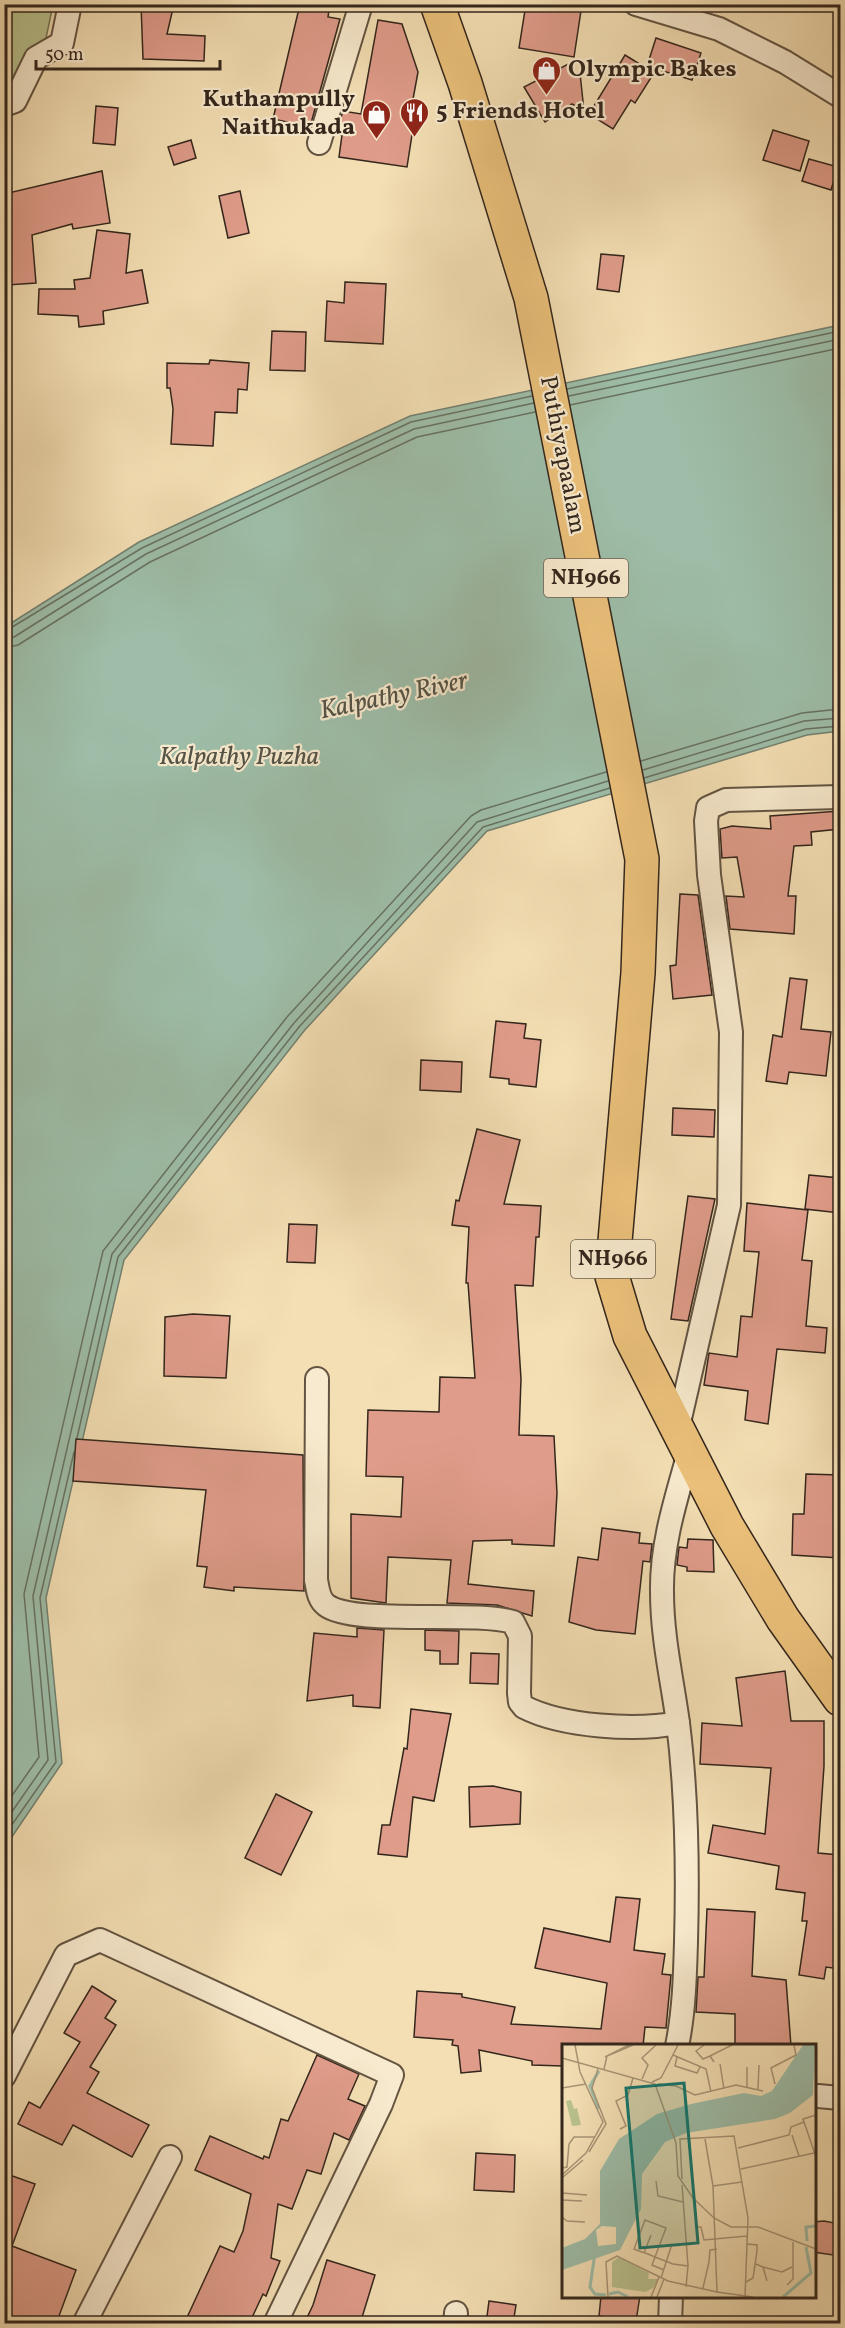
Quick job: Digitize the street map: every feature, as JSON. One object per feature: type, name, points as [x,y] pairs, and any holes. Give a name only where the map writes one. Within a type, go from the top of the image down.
[{"type":"highway","name":"Puthiyapaalam","points":[[437,4],[465,83],[531,298],[642,859],[638,973],[612,1276],[630,1336],[684,1438]]},
{"type":"highway","name":"NH966","points":[[684,1438],[727,1526],[760,1583],[840,1700]]},
{"type":"street","points":[[4,105],[15,101],[36,58],[62,43],[70,4]]},
{"type":"street","points":[[319,143],[361,4]]},
{"type":"street","points":[[636,4],[719,29],[784,62],[840,96]]},
{"type":"street","points":[[677,2044],[684,1998],[688,1886],[678,1723],[666,1655],[662,1591],[664,1555],[729,1205],[731,1032],[709,876],[706,821],[708,808],[726,800],[840,797]]},
{"type":"street","points":[[317,1379],[316,1580],[320,1601],[328,1607],[343,1612],[391,1616],[468,1617],[513,1622],[520,1636],[519,1693],[520,1702],[524,1707],[565,1719],[626,1728],[678,1723]]},
{"type":"street","points":[[4,2076],[66,1955],[100,1940],[392,2075],[376,2114],[275,2324]]},
{"type":"street","points":[[818,2096],[840,2098]]},
{"type":"street","points":[[84,2324],[170,2157]]},
{"type":"street","points":[[670,2324],[671,2298]]},
{"type":"shaded area","points":[[4,5],[53,5],[45,43],[4,98]]},
{"type":"water","name":"Kalpathy Puzha","points":[[840,325],[840,731],[807,735],[487,831],[304,1031],[124,1260],[46,1598],[62,1763],[5,1847],[5,627],[139,542],[410,416]]},
{"type":"building","points":[[141,4],[174,4],[167,34],[205,36],[204,61],[143,59]]},
{"type":"building","points":[[300,4],[330,4],[328,17],[340,19],[310,127],[273,119]]},
{"type":"building","points":[[526,4],[582,4],[574,57],[519,48]]},
{"type":"building","points":[[378,20],[402,24],[418,72],[409,121],[414,122],[407,167],[339,157],[342,135],[336,133],[343,111],[361,114]]},
{"type":"building","points":[[656,38],[701,53],[692,80],[647,66]]},
{"type":"building","points":[[625,55],[654,73],[635,103],[631,100],[613,129],[589,114]]},
{"type":"building","points":[[574,61],[572,74],[580,73],[584,111],[572,104],[545,122],[524,87]]},
{"type":"building","points":[[96,106],[118,108],[115,145],[93,143]]},
{"type":"building","points":[[773,130],[809,141],[800,171],[763,160]]},
{"type":"building","points":[[191,140],[196,158],[174,165],[168,147]]},
{"type":"building","points":[[809,159],[838,167],[831,190],[802,181]]},
{"type":"building","points":[[102,171],[110,223],[73,229],[72,224],[32,235],[36,283],[7,285],[4,194]]},
{"type":"building","points":[[240,191],[249,233],[228,238],[219,196]]},
{"type":"building","points":[[97,230],[130,234],[126,273],[142,270],[148,303],[103,311],[104,324],[79,327],[78,316],[38,314],[39,289],[75,289],[74,280],[90,278]]},
{"type":"building","points":[[601,254],[624,256],[619,292],[597,289]]},
{"type":"building","points":[[345,282],[386,284],[383,344],[325,341],[327,301],[344,303]]},
{"type":"building","points":[[272,331],[306,332],[305,371],[270,370]]},
{"type":"building","points":[[210,360],[249,363],[247,390],[238,389],[237,413],[215,412],[213,446],[171,444],[173,409],[170,388],[167,388],[167,363],[209,364]]},
{"type":"building","points":[[840,811],[840,829],[811,832],[812,845],[794,846],[788,896],[796,896],[794,934],[730,929],[726,896],[744,897],[737,857],[722,858],[720,829],[732,826],[771,829],[770,816]]},
{"type":"building","points":[[680,894],[698,895],[712,995],[673,999],[670,966],[676,965]]},
{"type":"building","points":[[790,978],[807,980],[801,1029],[831,1032],[826,1076],[789,1072],[787,1084],[766,1081],[773,1035],[782,1037]]},
{"type":"building","points":[[496,1021],[526,1024],[524,1038],[541,1040],[536,1087],[509,1084],[509,1079],[490,1077]]},
{"type":"building","points":[[421,1060],[462,1062],[461,1092],[420,1090]]},
{"type":"building","points":[[673,1108],[715,1110],[714,1137],[672,1135]]},
{"type":"building","points":[[477,1129],[520,1140],[504,1204],[541,1206],[539,1237],[536,1237],[533,1286],[515,1285],[521,1379],[519,1435],[554,1436],[557,1493],[554,1546],[512,1544],[512,1540],[473,1541],[468,1584],[534,1591],[532,1616],[497,1605],[447,1603],[451,1560],[388,1557],[386,1603],[351,1598],[351,1514],[401,1517],[403,1477],[366,1476],[368,1410],[439,1412],[440,1377],[475,1378],[468,1283],[466,1283],[469,1227],[452,1225],[456,1200],[459,1201]]},
{"type":"building","points":[[809,1175],[840,1178],[840,1213],[805,1209]]},
{"type":"building","points":[[688,1196],[715,1199],[688,1321],[671,1319]]},
{"type":"building","points":[[747,1203],[808,1210],[802,1260],[812,1261],[806,1326],[827,1328],[825,1353],[777,1349],[768,1424],[745,1420],[748,1391],[704,1385],[709,1353],[737,1357],[741,1316],[752,1317],[759,1252],[744,1251]]},
{"type":"building","points":[[289,1224],[317,1225],[315,1263],[287,1262]]},
{"type":"building","points":[[193,1314],[230,1316],[226,1378],[164,1376],[165,1317]]},
{"type":"building","points":[[76,1439],[303,1455],[304,1591],[234,1587],[234,1591],[204,1587],[207,1567],[197,1566],[206,1490],[73,1481]]},
{"type":"building","points":[[806,1474],[840,1475],[840,1558],[792,1555],[793,1514],[804,1514]]},
{"type":"building","points":[[602,1528],[640,1533],[639,1543],[652,1544],[650,1562],[643,1561],[635,1634],[596,1630],[569,1622],[578,1557],[598,1560]]},
{"type":"building","points":[[688,1539],[713,1540],[714,1572],[687,1571],[687,1567],[677,1565],[679,1547],[687,1548]]},
{"type":"building","points":[[357,1628],[384,1630],[380,1708],[353,1706],[353,1695],[307,1701],[314,1633],[357,1637]]},
{"type":"building","points":[[425,1630],[459,1631],[458,1664],[440,1664],[440,1651],[425,1650]]},
{"type":"building","points":[[471,1653],[499,1654],[498,1684],[470,1683]]},
{"type":"building","points":[[785,1671],[791,1721],[824,1721],[824,1766],[818,1853],[840,1855],[840,1898],[835,1939],[840,1940],[840,1969],[826,1967],[824,1979],[799,1975],[807,1921],[802,1921],[805,1893],[776,1889],[779,1866],[708,1853],[713,1825],[765,1834],[771,1768],[700,1764],[702,1723],[742,1726],[736,1678]]},
{"type":"building","points":[[411,1709],[451,1714],[434,1801],[413,1797],[407,1857],[378,1854],[382,1825],[390,1825],[404,1748],[407,1749]]},
{"type":"building","points":[[493,1786],[521,1792],[520,1824],[470,1827],[469,1787]]},
{"type":"building","points":[[276,1794],[312,1812],[281,1875],[245,1858]]},
{"type":"building","points":[[616,1897],[640,1899],[634,1950],[665,1954],[662,1974],[671,1975],[666,2028],[645,2027],[643,2044],[562,2044],[562,2066],[532,2065],[532,2061],[479,2050],[481,2071],[461,2073],[458,2046],[452,2045],[453,2040],[414,2037],[417,1991],[462,1994],[462,1997],[515,2007],[511,2024],[601,2029],[607,1983],[535,1968],[544,1928],[610,1942]]},
{"type":"building","points":[[707,1909],[755,1912],[752,1976],[786,1980],[791,2044],[735,2044],[735,2014],[696,2012],[698,1977],[704,1977]]},
{"type":"building","points":[[92,1986],[116,2001],[105,2018],[116,2025],[90,2067],[99,2072],[87,2093],[149,2125],[132,2157],[73,2125],[62,2145],[18,2124],[29,2102],[40,2108],[80,2042],[64,2033]]},
{"type":"building","points":[[317,2055],[359,2074],[348,2099],[365,2106],[349,2140],[334,2133],[321,2174],[307,2170],[292,2209],[278,2204],[271,2258],[280,2261],[266,2296],[263,2294],[249,2324],[184,2324],[220,2246],[234,2252],[243,2231],[251,2194],[195,2170],[210,2136],[263,2159],[264,2156],[269,2158],[281,2119],[288,2121]]},
{"type":"building","points":[[476,2153],[515,2155],[514,2192],[474,2190]]},
{"type":"building","points":[[4,2173],[35,2184],[12,2246],[76,2270],[56,2324],[28,2324],[4,2315]]},
{"type":"building","points":[[815,2222],[840,2224],[840,2256],[815,2252]]},
{"type":"building","points":[[327,2260],[375,2275],[360,2324],[304,2324],[313,2305]]},
{"type":"building","points":[[601,2298],[640,2298],[636,2321],[599,2316]]},
{"type":"building","points":[[489,2301],[516,2305],[513,2324],[486,2324]]},
{"type":"place","name":"Olympic Bakes","points":[[547,96]]},
{"type":"place","name":"5 Friends Hotel","points":[[415,138]]},
{"type":"place","name":"Kuthampully Naithukada","points":[[376,140]]},
{"type":"water label","name":"Kalpathy River","points":[[394,696]]}]
